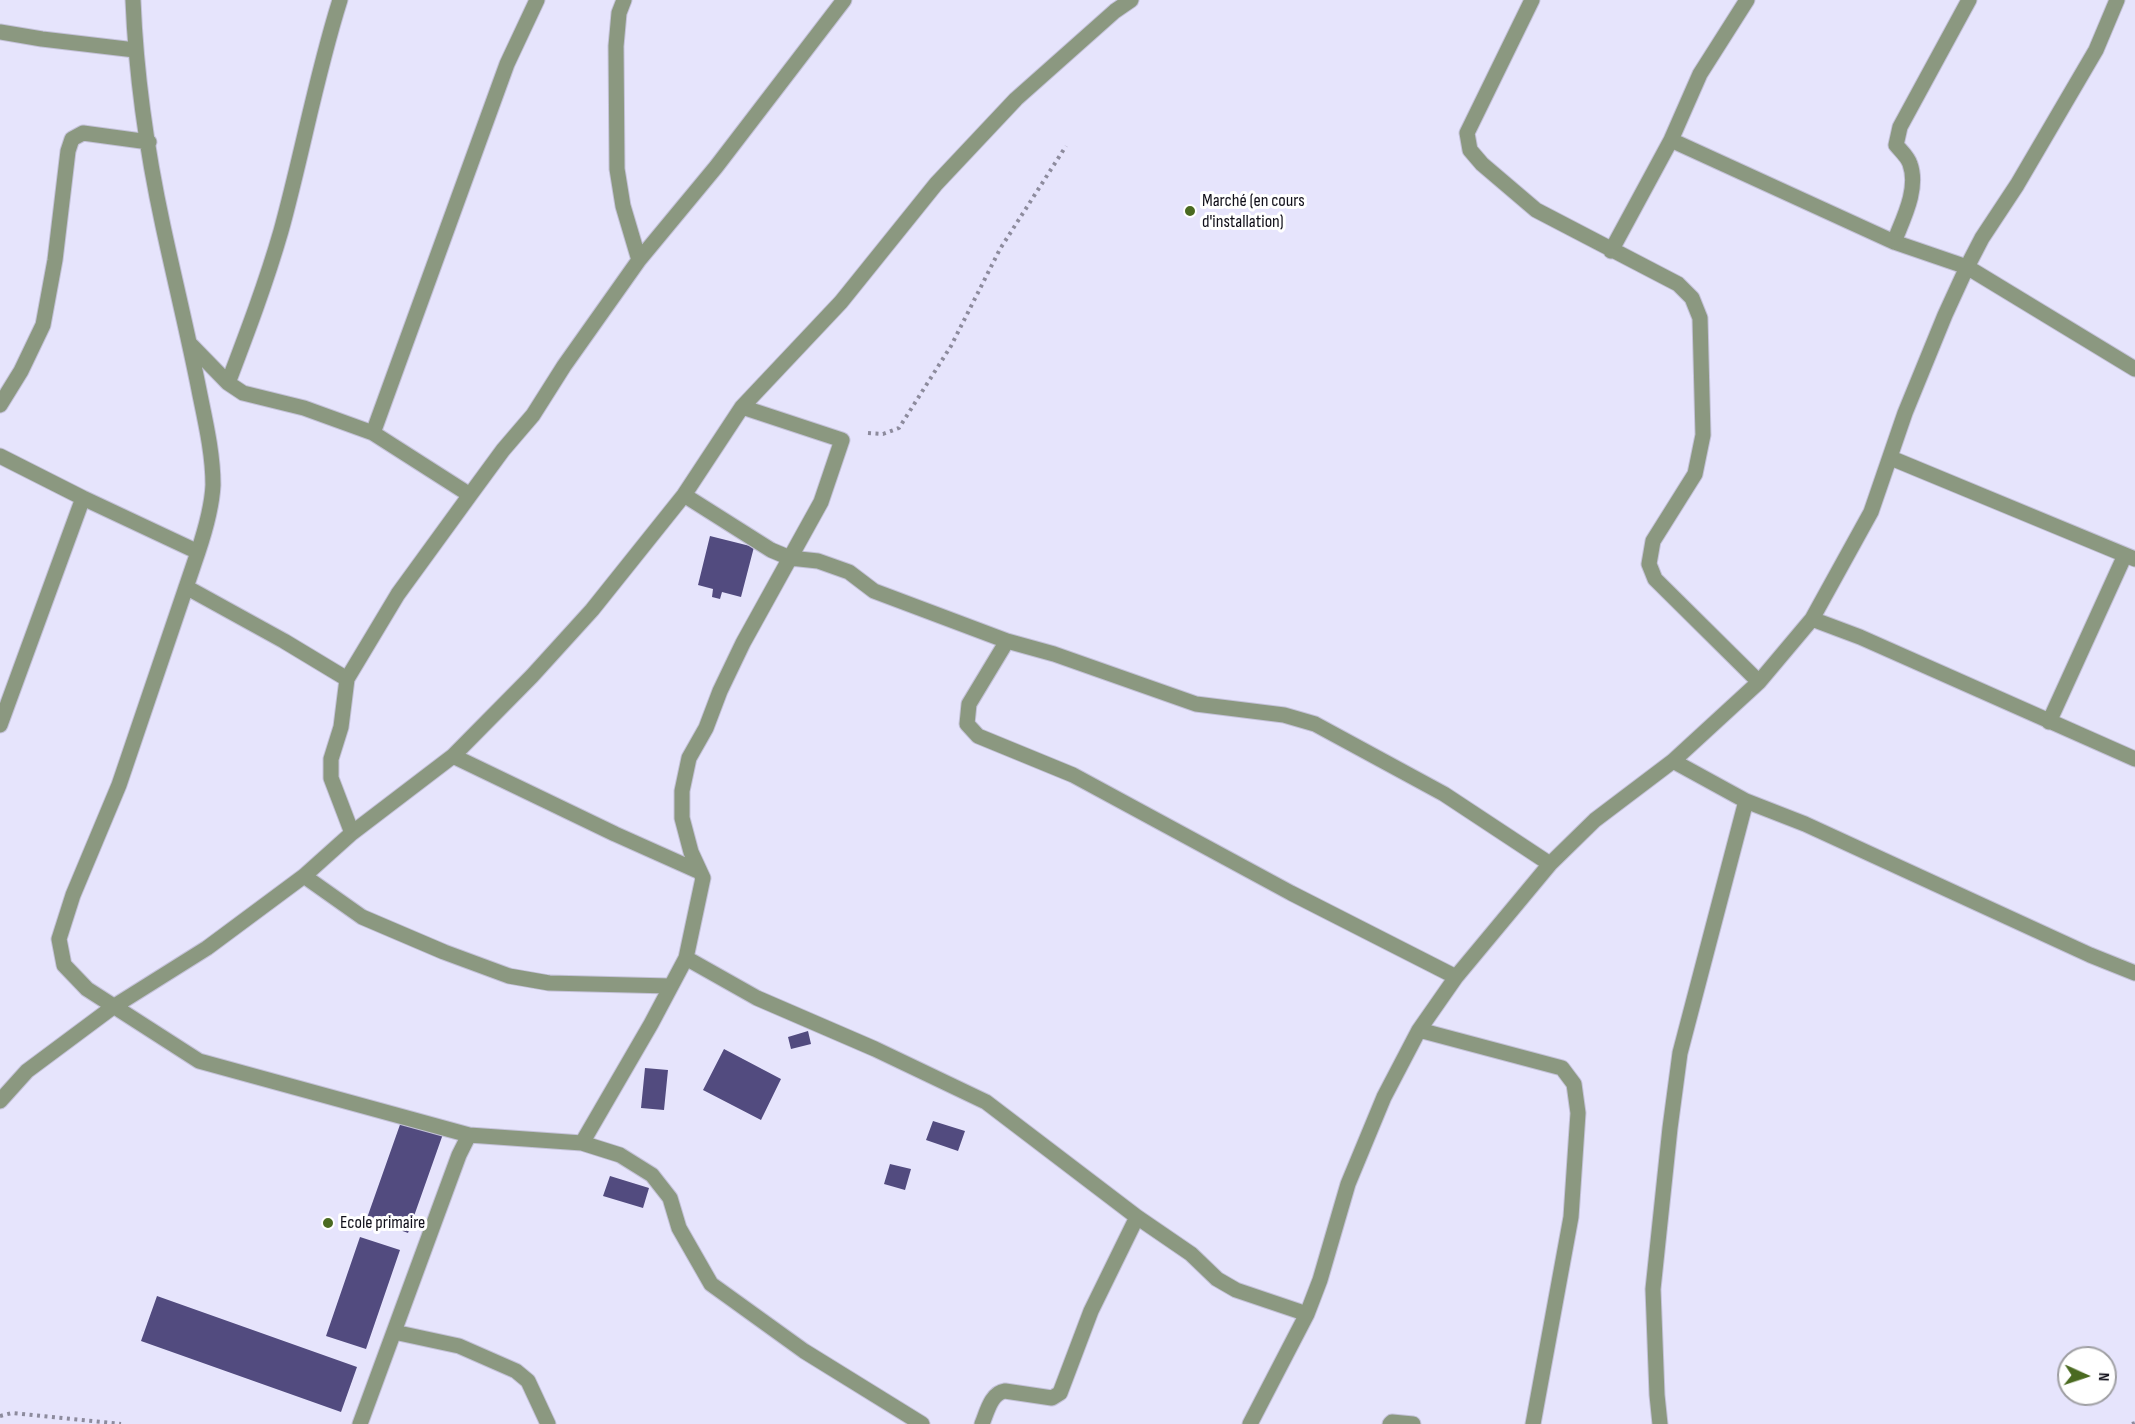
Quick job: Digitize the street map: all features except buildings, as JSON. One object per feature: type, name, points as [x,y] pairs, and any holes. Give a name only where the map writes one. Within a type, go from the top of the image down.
[{"type":"street","points":[[133,0],[135,50],[148,142],[162,223],[210,443],[213,486],[206,526],[198,552],[119,785],[73,895],[59,939],[64,965],[87,989],[199,1061],[469,1136],[582,1143],[620,1155],[652,1175],[670,1198],[679,1228],[711,1284],[804,1351],[922,1424]]},
{"type":"street","points":[[228,383],[258,306],[280,232],[329,33],[340,0]]},
{"type":"street","points":[[373,433],[507,64],[537,0]]},
{"type":"street","points":[[624,0],[619,13],[616,46],[617,169],[622,206],[639,260]]},
{"type":"street","points":[[352,833],[331,778],[331,759],[341,727],[347,679],[398,594],[503,450],[533,415],[564,366],[639,260],[716,167],[844,0]]},
{"type":"street","points":[[0,1101],[27,1071],[113,1007],[207,948],[304,876],[352,833],[453,756],[532,676],[592,610],[684,495],[742,407],[841,302],[936,184],[1016,99],[1113,6],[1131,0]]},
{"type":"street","points":[[1611,251],[1671,140],[1700,74],[1747,0]]},
{"type":"street","points":[[1894,242],[1908,204],[1914,179],[1910,162],[1896,146],[1900,127],[1969,0]]},
{"type":"street","points":[[1250,1424],[1307,1314],[1320,1280],[1348,1184],[1384,1097],[1419,1030],[1456,977],[1550,864],[1595,820],[1673,761],[1759,682],[1812,619],[1871,512],[1905,413],[1967,267],[1982,238],[2017,185],[2096,50],[2117,0]]},
{"type":"street","points":[[1530,1],[1467,133],[1470,150],[1482,164],[1536,210],[1678,284],[1692,298],[1700,318],[1703,435],[1695,474],[1653,542],[1649,564],[1655,579],[1759,682]]},
{"type":"street","points":[[0,32],[135,50]]},
{"type":"street","points":[[0,405],[21,371],[43,325],[55,260],[68,151],[72,139],[83,133],[148,142]]},
{"type":"street","points":[[1671,140],[1894,242],[1967,267],[2135,369]]},
{"type":"street","points":[[190,345],[228,383],[243,393],[304,408],[373,433],[470,495]]},
{"type":"street","points":[[582,1143],[651,1024],[686,958],[704,878],[691,852],[682,818],[682,791],[689,758],[743,643],[821,502],[842,440],[742,407]]},
{"type":"street","points":[[0,456],[198,552]]},
{"type":"street","points":[[1891,458],[2130,557],[2049,723]]},
{"type":"street","points":[[684,495],[771,550],[790,558],[818,561],[849,572],[874,591],[1007,641],[1054,654],[1196,704],[1284,715],[1315,724],[1444,794],[1550,864]]},
{"type":"street","points":[[0,725],[83,498]]},
{"type":"street","points":[[186,587],[347,679]]},
{"type":"street","points":[[1812,619],[2135,759]]},
{"type":"street","points":[[1007,641],[969,704],[967,724],[978,736],[1073,775],[1270,882],[1456,977]]},
{"type":"street","points":[[453,756],[700,872]]},
{"type":"street","points":[[1673,761],[1746,801],[1805,824],[2090,956],[2135,973]]},
{"type":"street","points":[[1660,1424],[1653,1289],[1680,1053],[1746,801]]},
{"type":"street","points":[[304,876],[362,917],[444,952],[509,976],[549,983],[670,986]]},
{"type":"street","points":[[686,958],[757,998],[986,1102],[1137,1217],[1191,1254],[1217,1279],[1236,1290],[1307,1314]]},
{"type":"street","points":[[1419,1030],[1562,1068],[1574,1084],[1578,1113],[1571,1217],[1533,1424]]},
{"type":"street","points":[[360,1424],[459,1155],[469,1136]]},
{"type":"street","points":[[982,1424],[994,1396],[999,1392],[1052,1398],[1059,1393],[1091,1311],[1137,1217]]},
{"type":"street","points":[[394,1332],[459,1346],[516,1371],[528,1381],[548,1424]]},
{"type":"street","points":[[1390,1424],[1400,1421],[1413,1424]]},
{"type":"path","points":[[842,440],[857,433],[883,434],[899,428],[951,346],[1000,249],[1066,146]]},
{"type":"path","points":[[0,1416],[12,1413],[121,1424]]},
{"type":"place","name":"Marché (en cours d'installation)","points":[[1190,211]]},
{"type":"place","name":"Ecole primaire","points":[[328,1223]]}]
